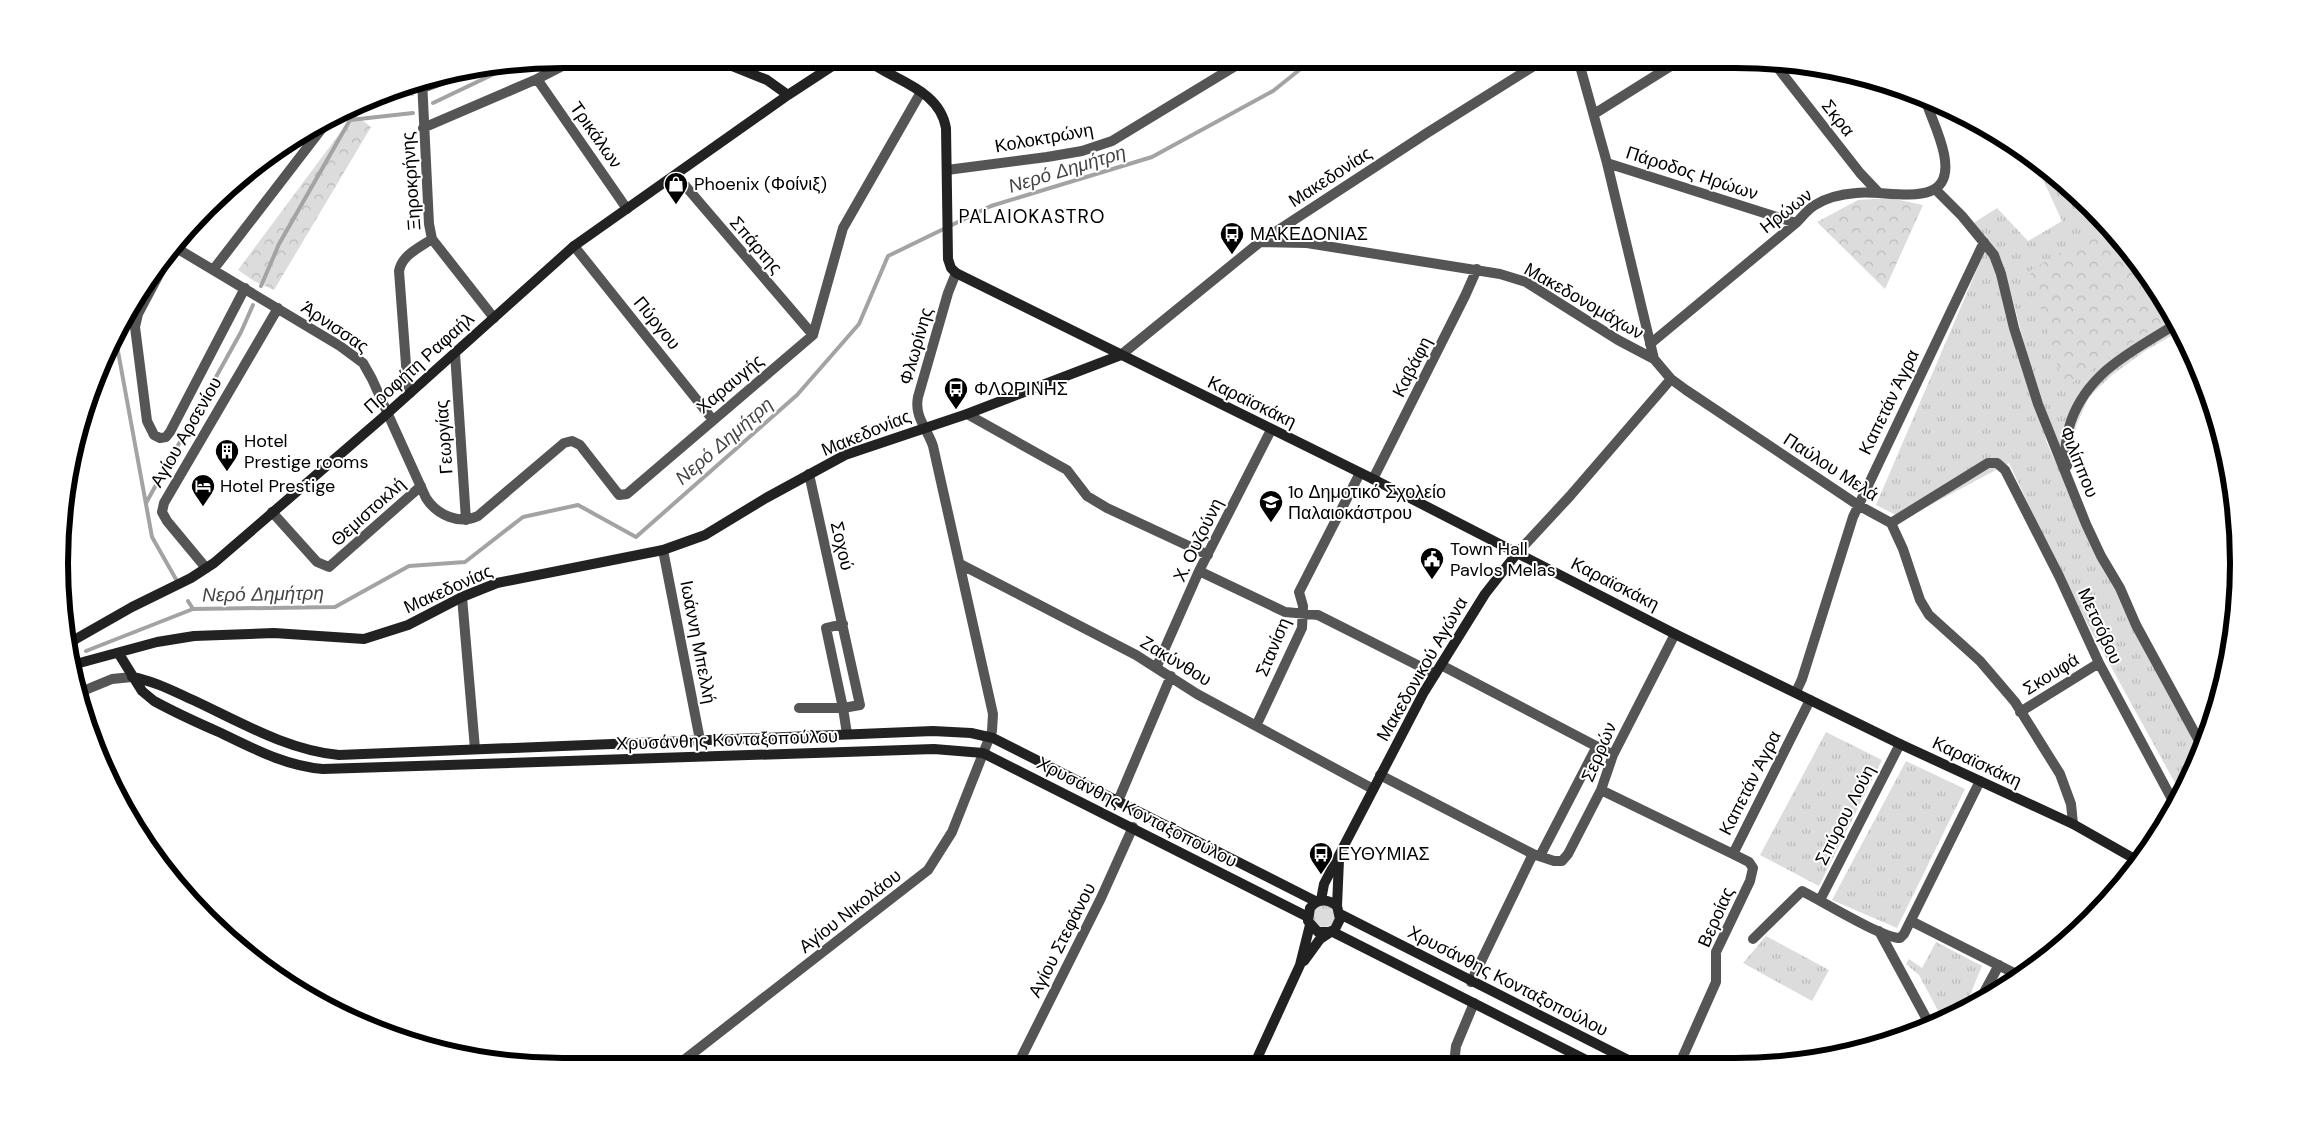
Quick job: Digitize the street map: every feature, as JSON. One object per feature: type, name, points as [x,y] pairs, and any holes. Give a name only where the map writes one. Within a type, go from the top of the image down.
[{"type":"street","points":[[423,128],[558,68]]},
{"type":"street","points":[[738,68],[768,80],[788,95]]},
{"type":"street","name":"Προφήτη Ραφαήλ","points":[[74,640],[206,568],[410,393],[574,246],[829,68]]},
{"type":"street","points":[[878,68],[921,92],[939,107],[943,117],[946,128],[947,246],[949,264],[956,273]]},
{"type":"street","name":"Κολοκτρώνη","points":[[947,170],[1082,151],[1112,141],[1232,68]]},
{"type":"street","name":"Μακεδονίας","points":[[78,664],[119,654],[157,642],[218,634],[274,633],[364,639],[408,625],[462,597],[489,586],[519,577],[663,550],[705,535],[845,455],[923,427],[967,414],[1121,355],[1260,242],[1531,68]]},
{"type":"street","name":"Παύλου Μελά","points":[[1581,68],[1607,164],[1654,359],[1671,379],[1858,505],[1891,523]]},
{"type":"street","points":[[1594,114],[1668,68]]},
{"type":"street","name":"Σκρα","points":[[1780,70],[1860,173],[1878,192]]},
{"type":"street","name":"Τρικάλων","points":[[537,79],[627,209]]},
{"type":"street","name":"Ξηροκρήνης","points":[[422,88],[429,224],[432,239],[494,318]]},
{"type":"street","points":[[813,335],[843,228],[921,92]]},
{"type":"street","points":[[1927,106],[1944,155],[1944,171],[1941,184],[1936,190]]},
{"type":"street","points":[[213,270],[319,132]]},
{"type":"street","name":"Πάροδος Ηρώων","points":[[1607,164],[1796,223]]},
{"type":"street","name":"Σπάρτης","points":[[676,175],[813,335]]},
{"type":"street","name":"Ηρώων","points":[[1650,344],[1796,223],[1815,205],[1836,197],[1856,193],[1878,192],[1921,195],[1936,190]]},
{"type":"street","name":"Φιλίππου","points":[[1936,190],[1994,255],[2038,404],[2072,484],[2086,524],[2101,556],[2120,588],[2136,625],[2163,678],[2198,739]]},
{"type":"street","points":[[410,393],[406,378],[399,271],[402,261],[407,256],[432,239]]},
{"type":"street","name":"Μακεδονομάχων","points":[[1260,242],[1307,243],[1477,269],[1526,282],[1611,335],[1654,359]]},
{"type":"street","name":"Καπετάν Άγρα","points":[[1796,692],[1858,505],[1984,242]]},
{"type":"street","name":"Πύργου","points":[[574,246],[713,420]]},
{"type":"street","name":"Άρνισσας","points":[[179,250],[278,308],[359,359],[372,379],[386,414],[428,501],[437,511],[449,517],[466,520]]},
{"type":"street","name":"Καβάφη","points":[[1373,479],[1466,296],[1477,269]]},
{"type":"street","name":"Καραϊσκάκη","points":[[956,273],[1373,479],[1675,634],[1900,744],[2073,824]]},
{"type":"street","name":"Φλωρίνης","points":[[956,273],[948,292],[918,397],[917,411],[923,427],[934,446],[993,714],[994,726],[990,737]]},
{"type":"street","points":[[152,286],[138,314],[135,327],[147,421],[154,435],[160,438],[170,432],[245,288]]},
{"type":"street","name":"Αγίου Αρσενίου","points":[[206,568],[167,521],[162,512],[164,503],[278,308]]},
{"type":"street","points":[[2072,484],[2065,456],[2066,439],[2078,404],[2088,388],[2108,368],[2170,328]]},
{"type":"street","name":"Χαραυγής","points":[[466,520],[478,516],[564,443],[572,441],[580,445],[612,490],[619,496],[626,494],[813,335]]},
{"type":"street","name":"Γεωργίας","points":[[455,353],[466,520]]},
{"type":"street","name":"Μακεδονικού Αγώνα","points":[[1319,901],[1324,884],[1380,775],[1438,670],[1490,587],[1518,552],[1570,496],[1671,379]]},
{"type":"street","points":[[967,414],[1067,470],[1087,496],[1106,508],[1208,555]]},
{"type":"street","name":"Χ. Ουζούνη","points":[[1157,666],[1199,570],[1272,430]]},
{"type":"street","name":"Μετσόβου","points":[[1891,523],[1988,463],[1997,463],[2005,470],[2059,576],[2099,663],[2171,797]]},
{"type":"street","name":"Στανίση","points":[[1256,726],[1302,628],[1303,615],[1299,592],[1360,473]]},
{"type":"street","name":"Σοχού","points":[[809,474],[860,705],[843,708]]},
{"type":"street","name":"Θεμιστοκλή","points":[[272,512],[317,562],[329,567],[420,486]]},
{"type":"street","points":[[1891,523],[1903,548],[1920,600],[1929,615],[2000,682],[2060,774],[2071,804],[2073,824],[2133,858]]},
{"type":"street","name":"Ιωάννη Μπελλή","points":[[663,550],[700,740]]},
{"type":"street","name":"Ζακύνθου","points":[[960,564],[1157,666],[1197,694],[1373,789]]},
{"type":"street","points":[[1199,570],[1285,612],[1318,615],[1438,670],[1613,755]]},
{"type":"street","points":[[462,597],[475,748]]},
{"type":"street","points":[[843,624],[826,628],[847,734]]},
{"type":"street","name":"Σερρών","points":[[1537,855],[1558,861],[1565,858],[1601,790],[1613,755],[1675,634]]},
{"type":"street","name":"Χρυσάνθης Κονταξοπούλου","points":[[119,654],[142,692],[168,708],[268,755],[301,766],[323,769],[934,749],[983,753],[1133,827],[1309,921]]},
{"type":"street","name":"Σκουφά","points":[[2020,712],[2099,663]]},
{"type":"street","points":[[1118,801],[1171,676]]},
{"type":"street","points":[[84,691],[112,679],[132,677]]},
{"type":"street","name":"Χρυσάνθης Κονταξοπούλου","points":[[132,677],[161,685],[265,734],[315,753],[339,755],[475,748],[933,731],[971,733],[990,737],[1319,901]]},
{"type":"street","name":"Καπετάν Άγρα","points":[[1733,854],[1810,700]]},
{"type":"street","points":[[799,708],[843,708]]},
{"type":"street","name":"Αγίου Νικολάου","points":[[687,1058],[928,870],[952,832],[990,737]]},
{"type":"street","name":"Σπύρου Λούη","points":[[1820,900],[1900,744]]},
{"type":"street","name":"Σερρών","points":[[1471,982],[1537,855],[1597,746]]},
{"type":"street","points":[[1380,775],[1537,855]]},
{"type":"street","points":[[1753,939],[1802,891],[1879,932],[1894,938],[1900,938],[1911,921],[1980,782]]},
{"type":"street","points":[[1601,790],[1733,854]]},
{"type":"street","name":"Αγίου Στεφάνου","points":[[1021,1058],[1109,883],[1133,827]]},
{"type":"street","name":"Μακεδονικού Αγώνα","points":[[1338,910],[1340,854]]},
{"type":"street","name":"Βεροίας","points":[[1683,1058],[1716,982],[1716,952],[1750,881],[1753,868],[1749,862],[1733,854]]},
{"type":"street","points":[[1257,1058],[1300,966],[1320,939],[1338,924],[1338,910],[1329,901],[1319,901],[1310,908],[1300,966]]},
{"type":"street","name":"Χρυσάνθης Κονταξοπούλου","points":[[1338,910],[1471,982],[1622,1058]]},
{"type":"street","points":[[1309,921],[1318,932],[1329,932]]},
{"type":"street","points":[[1911,921],[2014,972]]},
{"type":"street","name":"Χρυσάνθης Κονταξοπούλου","points":[[1329,932],[1582,1058]]},
{"type":"street","points":[[1879,932],[1927,1020]]},
{"type":"street","points":[[1984,991],[1998,964]]},
{"type":"street","points":[[1455,1058],[1456,1046],[1474,1003]]},
{"type":"green space","points":[[414,91],[414,96],[400,96]]},
{"type":"green space","points":[[354,114],[371,127],[274,290],[254,281],[238,270]]},
{"type":"green space","points":[[2040,173],[2062,190],[2108,236],[2147,288],[2174,334],[2145,351],[2112,375],[2089,397],[2076,426],[2066,488],[2198,739],[2177,786],[2066,585],[2009,463],[1904,519],[1876,505],[1984,253],[1984,242],[2006,276],[2001,259],[1972,224],[1997,208],[2028,241],[2062,221]],"holes":[[[2009,285],[2056,463],[2047,443],[2036,406]]]},
{"type":"green space","points":[[1890,198],[1923,205],[1885,289],[1817,222],[1858,200]]},
{"type":"green space","points":[[2094,222],[2128,261],[2166,320],[2064,388],[2030,271],[2098,229]]},
{"type":"green space","points":[[1826,732],[1882,760],[1819,886],[1760,855]]},
{"type":"green space","points":[[1906,761],[1965,789],[1897,928],[1832,900]]},
{"type":"green space","points":[[1324,905],[1332,908],[1335,916],[1332,924],[1324,927],[1316,924],[1313,916],[1316,908]]},
{"type":"green space","points":[[1766,936],[1829,970],[1812,1001],[1743,963]]},
{"type":"green space","points":[[1936,942],[1982,966],[1968,1000],[1940,1014],[1919,975],[1906,964],[1909,959],[1922,968]]},
{"type":"waterway","name":"Νερό Δημήτρη","points":[[86,651],[193,609],[335,607],[409,566],[465,562],[523,517],[578,505],[636,537],[797,395],[859,324],[888,256],[991,206],[1152,157],[1273,91],[1302,68]]},
{"type":"waterway","points":[[433,103],[498,72]]},
{"type":"waterway","points":[[261,286],[279,244],[350,120],[413,113]]},
{"type":"waterway","points":[[146,503],[241,332],[253,305]]},
{"type":"waterway","points":[[117,348],[152,537],[177,581]]},
{"type":"waterway","points":[[188,601],[193,609]]},
{"type":"place","name":"Phoenix (Φοίνιξ)","points":[[676,205]]},
{"type":"place","name":"ΜΑΚΕΔΟΝΙΑΣ","points":[[1232,255]]},
{"type":"place","name":"ΦΛΩΡΙΝΗΣ","points":[[956,410]]},
{"type":"place","name":"Hotel Prestige rooms","points":[[227,472]]},
{"type":"place","name":"Hotel Prestige","points":[[203,507]]},
{"type":"place","name":"1ο Δημοτικό Σχολείο Παλαιοκάστρου","points":[[1271,523]]},
{"type":"place","name":"Town Hall Pavlos Melas","points":[[1432,580]]},
{"type":"place","name":"ΕΥΘΥΜΙΑΣ","points":[[1321,875]]},
{"type":"district","name":"PALAIOKASTRO","points":[[1032,216]]}]
